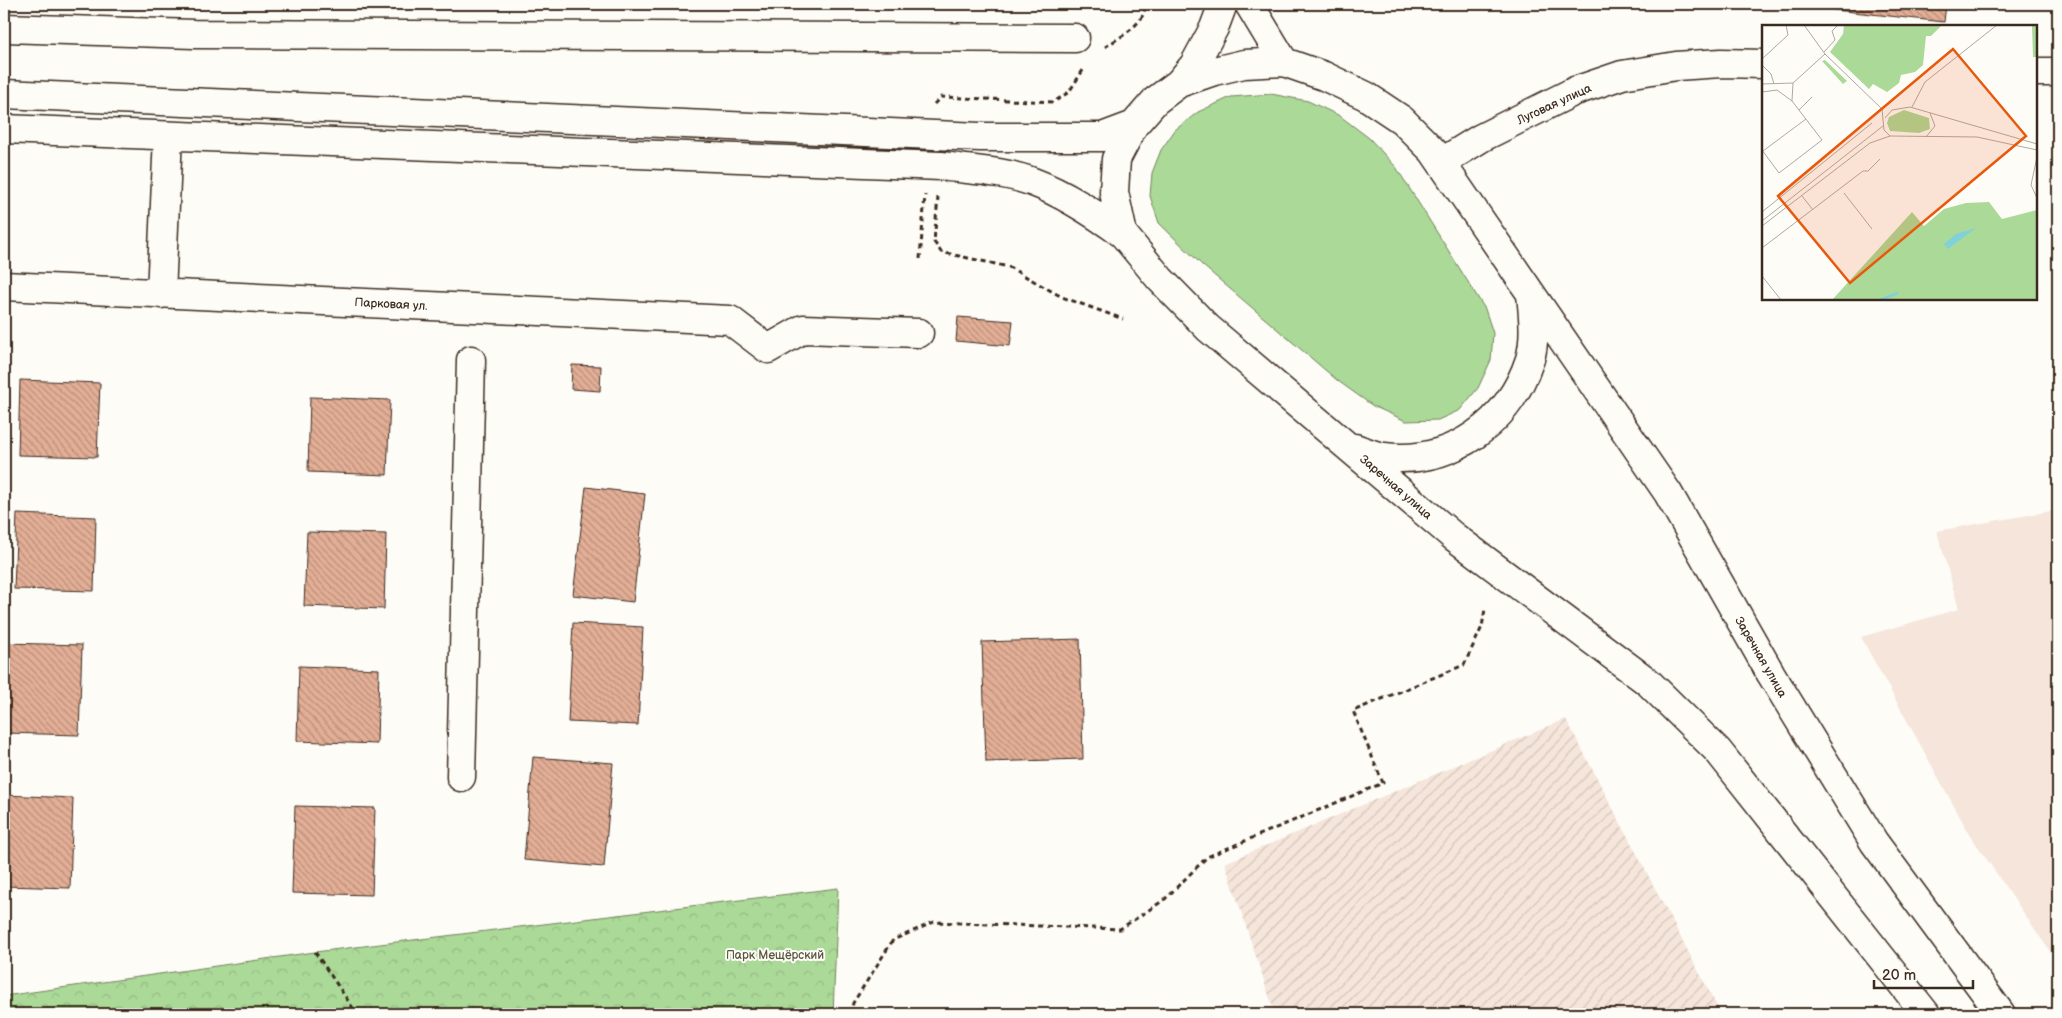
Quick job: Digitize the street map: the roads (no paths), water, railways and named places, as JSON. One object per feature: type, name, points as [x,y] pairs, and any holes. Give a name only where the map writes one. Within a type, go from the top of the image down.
[{"type":"street","name":"Заречная улица","points":[[1223,4],[1214,28],[1194,65],[1179,83],[1156,100],[1134,125],[1116,160],[1114,192],[1123,234],[1160,279],[1208,328],[1453,536],[1606,650],[1662,695],[1718,751],[1926,1014]]},
{"type":"street","points":[[1249,4],[1284,62]]},
{"type":"street","points":[[4,28],[194,34],[1075,38]]},
{"type":"street","name":"Заречная улица","points":[[1179,83],[1244,64],[1284,62],[1324,76],[1366,96],[1402,120],[1433,151],[1668,493],[1771,674],[1874,842],[2001,1014]]},
{"type":"street","name":"Луговая улица","points":[[1442,162],[1481,138],[1575,91],[1622,75],[1676,66],[1722,63],[1762,64]]},
{"type":"street","points":[[2037,72],[2058,72]]},
{"type":"street","points":[[4,94],[980,137],[1102,137],[1134,125]]},
{"type":"street","points":[[4,129],[941,166],[991,172],[1032,182],[1090,210],[1123,234]]},
{"type":"street","points":[[161,294],[168,136]]},
{"type":"street","name":"Парковая ул.","points":[[4,286],[730,320],[768,349],[803,329],[919,333]]},
{"type":"street","name":"Заречная улица","points":[[1349,446],[1383,457],[1417,457],[1456,447],[1488,426],[1512,398],[1530,358],[1534,329],[1531,293]]},
{"type":"street","points":[[461,777],[471,360]]},
{"type":"park label","name":"Парк Мещёрский","points":[[775,955]]}]
